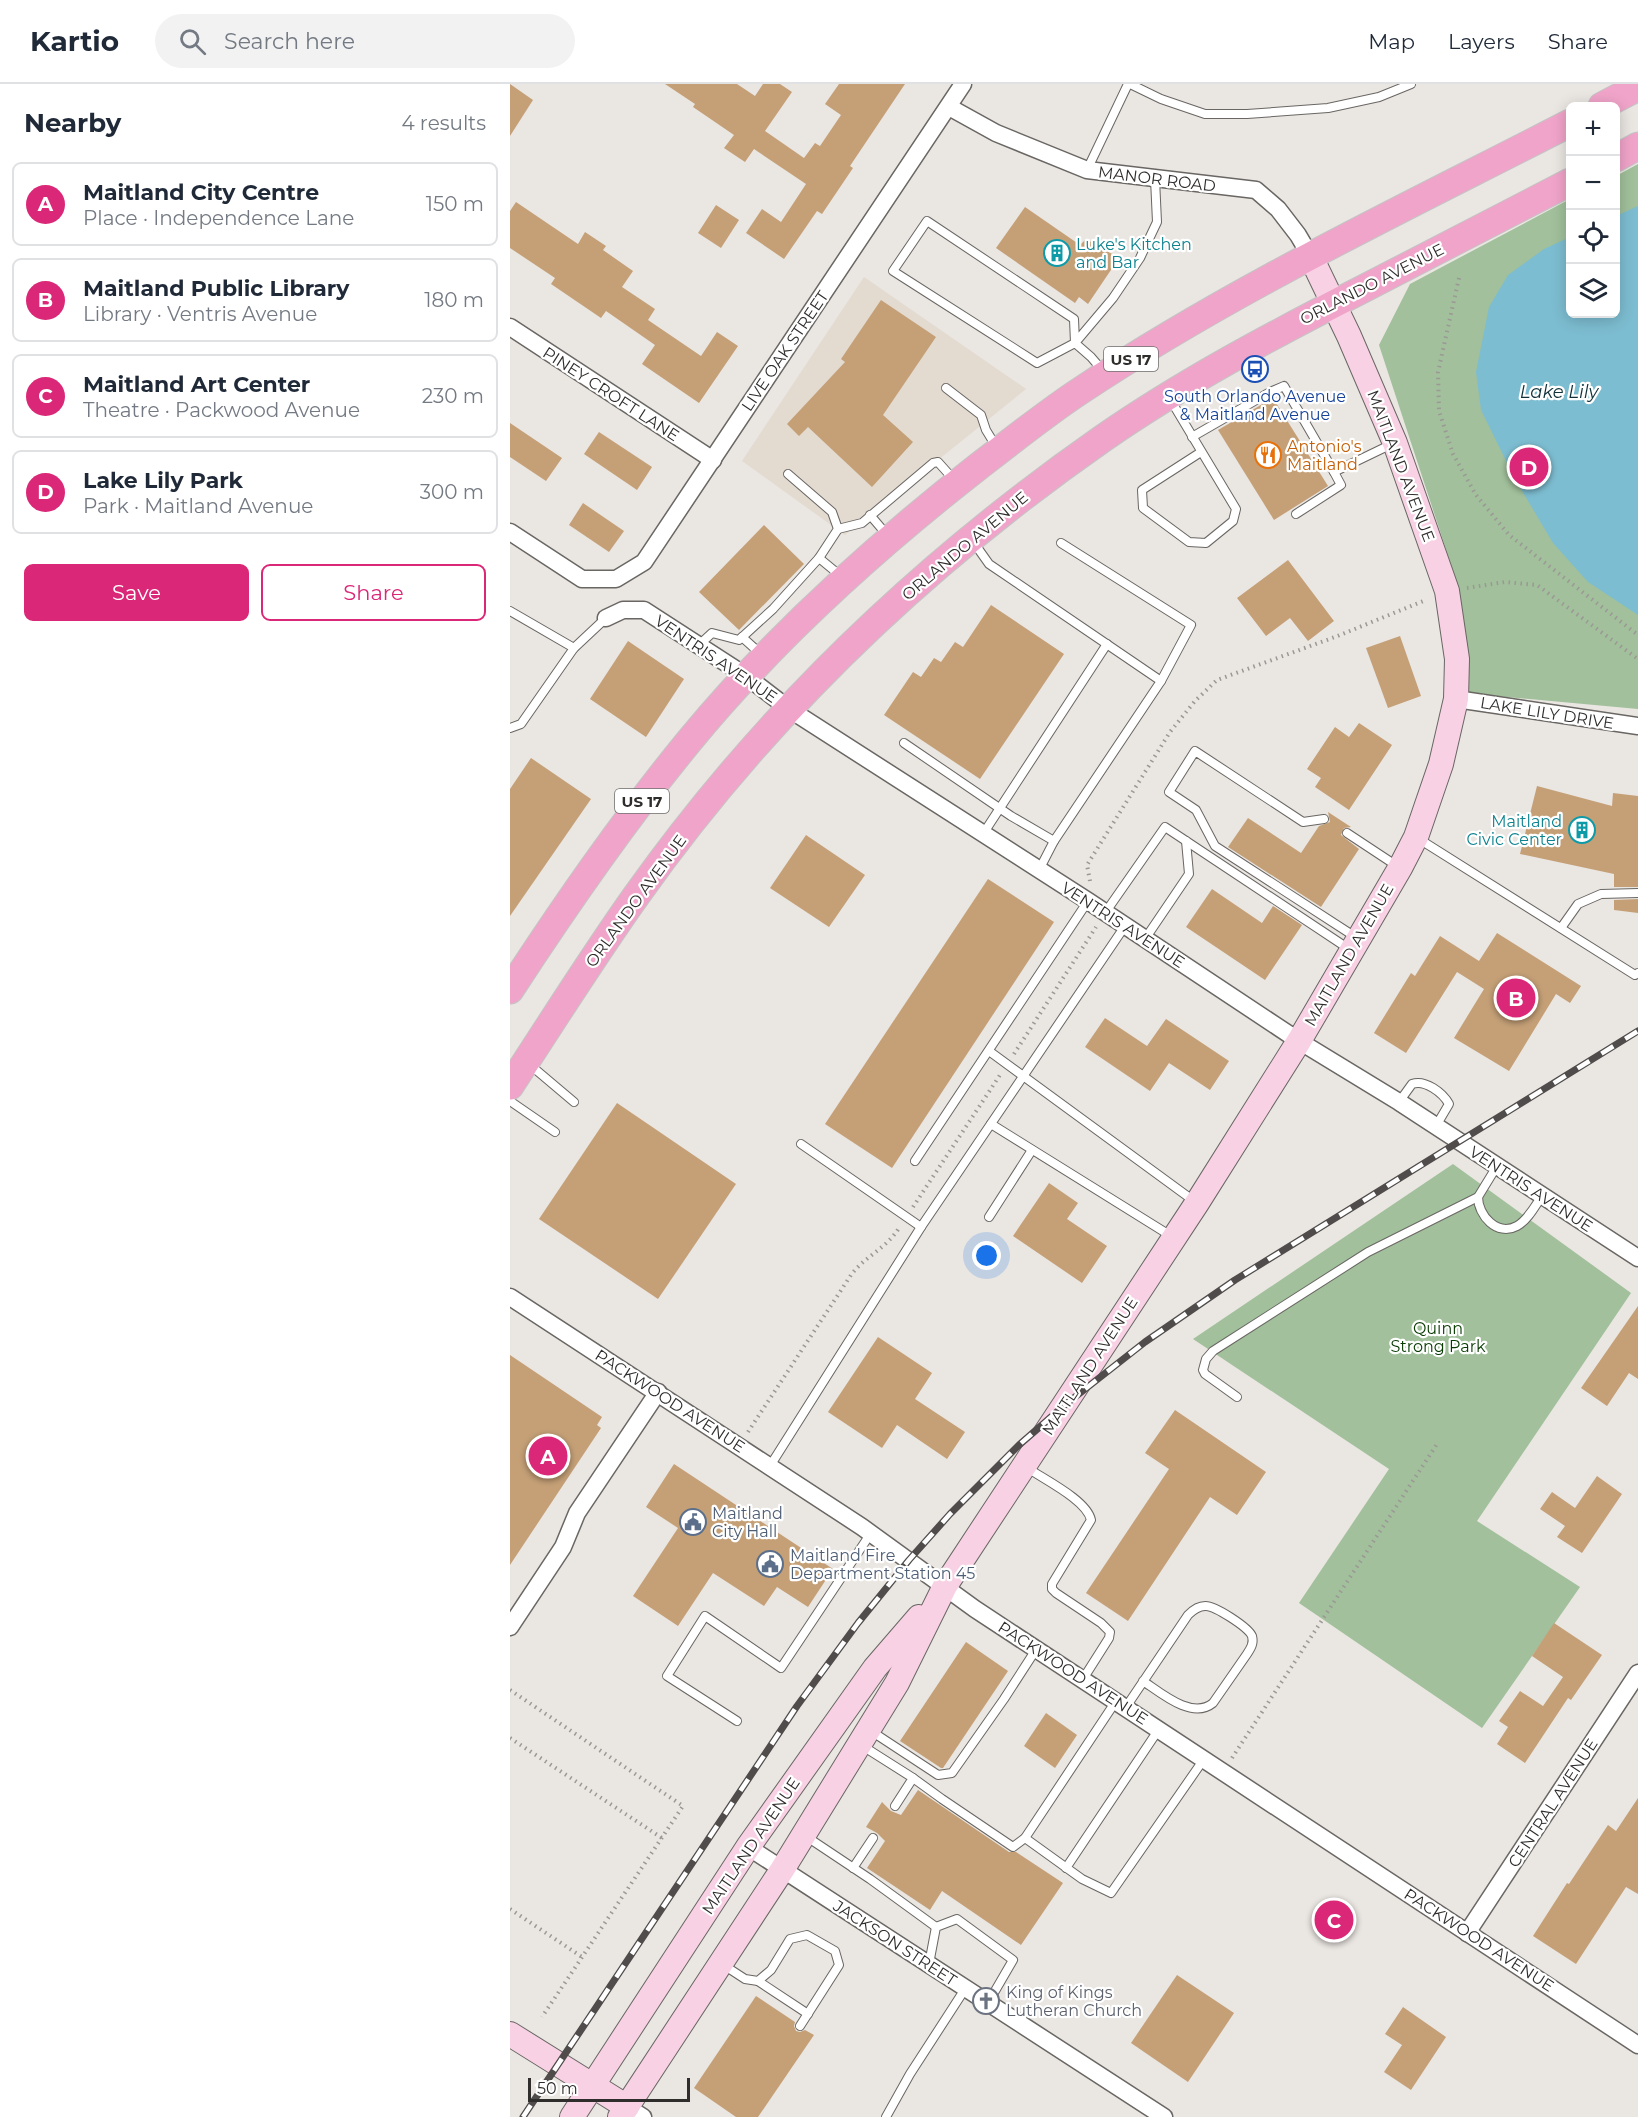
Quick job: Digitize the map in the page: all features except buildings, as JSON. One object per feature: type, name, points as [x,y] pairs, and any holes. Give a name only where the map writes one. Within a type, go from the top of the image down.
[{"type":"main road","points":[[1610,102],[1638,87]]},
{"type":"main road","name":"US 17","points":[[511,988],[592,868],[691,738],[755,667],[845,579],[957,483],[1078,392],[1219,307],[1566,125]]},
{"type":"main road","points":[[1620,156],[1638,146]]},
{"type":"main road","name":"ORLANDO AVENUE","points":[[510,1086],[637,894],[730,776],[789,709],[908,591],[970,537],[1104,437],[1168,396],[1248,349],[1566,184]]},
{"type":"main road","name":"MAITLAND AVENUE","points":[[630,2114],[721,1963],[804,1835],[897,1683],[945,1586],[1197,1203],[1299,1041],[1416,837],[1442,764],[1456,699],[1457,659],[1447,591],[1395,443],[1311,257]]},
{"type":"main road","name":"MAITLAND AVENUE","points":[[572,2117],[748,1847],[875,1668],[945,1586]]},
{"type":"main road","points":[[510,2034],[559,2066],[593,2084],[630,2114]]},
{"type":"street","name":"LIVE OAK STREET","points":[[510,532],[582,579],[616,579],[644,562],[963,84]]},
{"type":"street","name":"MANOR ROAD","points":[[949,107],[996,133],[1087,170],[1256,190],[1278,209],[1311,257]]},
{"type":"street","name":"PINEY CROFT LANE","points":[[510,327],[713,460]]},
{"type":"street","name":"VENTRIS AVENUE","points":[[606,618],[623,610],[644,610],[699,645],[755,667],[789,709],[1299,1041],[1399,1102],[1638,1258]]},
{"type":"street","name":"LAKE LILY DRIVE","points":[[1456,699],[1638,726]]},
{"type":"street","name":"PACKWOOD AVENUE","points":[[510,1297],[871,1533],[975,1609],[1638,2045]]},
{"type":"street","points":[[510,1627],[563,1547],[578,1513],[658,1392]]},
{"type":"street","name":"CENTRAL AVENUE","points":[[1467,1933],[1638,1673]]},
{"type":"street","name":"JACKSON STREET","points":[[748,1847],[1164,2117]]},
{"type":"lane","points":[[1087,170],[1129,84],[1161,99],[1205,114],[1247,114],[1328,108],[1379,98],[1411,84]]},
{"type":"lane","points":[[1106,375],[1076,344],[1074,319],[927,221],[893,272],[1037,363],[1076,344],[1113,298],[1140,258],[1157,222],[1155,179]]},
{"type":"lane","points":[[1192,437],[1284,386],[1341,484],[1296,514]]},
{"type":"lane","points":[[946,388],[981,415],[986,430],[999,451]]},
{"type":"lane","points":[[1168,396],[1236,509],[1233,521],[1206,543],[1189,542],[1143,508],[1142,490],[1201,452]]},
{"type":"lane","points":[[1334,472],[1395,443]]},
{"type":"lane","points":[[699,645],[712,633],[738,640],[742,637],[773,609],[819,558],[838,529],[862,522],[933,463],[938,462],[957,483]]},
{"type":"lane","points":[[788,474],[832,512],[838,529]]},
{"type":"lane","points":[[870,515],[890,539]]},
{"type":"lane","points":[[970,537],[989,564],[1161,681]]},
{"type":"lane","points":[[1039,870],[1054,841],[1161,681],[1191,625],[1061,543]]},
{"type":"lane","points":[[819,558],[845,579]]},
{"type":"lane","points":[[510,611],[574,648]]},
{"type":"lane","points":[[510,728],[521,724],[574,648],[606,618]]},
{"type":"lane","points":[[742,637],[755,667]]},
{"type":"lane","points":[[983,834],[1107,644]]},
{"type":"lane","points":[[904,743],[999,808],[1054,841]]},
{"type":"lane","points":[[1324,819],[1303,822],[1195,751],[1169,792],[1196,810],[1215,846],[1355,945]]},
{"type":"lane","points":[[1105,913],[1165,827],[1355,945]]},
{"type":"lane","points":[[1347,833],[1400,868]]},
{"type":"lane","points":[[1416,837],[1635,975],[1638,973]]},
{"type":"lane","points":[[1145,939],[1189,874],[1186,841]]},
{"type":"lane","points":[[1562,928],[1578,904],[1601,894],[1638,893]]},
{"type":"lane","points":[[915,1161],[1088,902]]},
{"type":"lane","points":[[770,1466],[921,1227],[1125,926]]},
{"type":"lane","points":[[989,1051],[1197,1203]]},
{"type":"lane","points":[[526,1062],[574,1102]]},
{"type":"lane","points":[[1399,1102],[1412,1084],[1420,1082],[1425,1084],[1444,1097],[1449,1104],[1436,1126]]},
{"type":"lane","points":[[510,1101],[555,1132]]},
{"type":"lane","points":[[991,1124],[1174,1238]]},
{"type":"lane","points":[[801,1144],[921,1227]]},
{"type":"lane","points":[[989,1217],[1032,1150]]},
{"type":"lane","points":[[1237,1397],[1205,1374],[1203,1370],[1206,1359],[1214,1351],[1368,1252],[1478,1197],[1497,1166]]},
{"type":"lane","points":[[1478,1197],[1481,1213],[1488,1221],[1507,1229],[1516,1227],[1525,1220],[1542,1196]]},
{"type":"lane","points":[[1024,1466],[1080,1503],[1090,1513],[1091,1520],[1052,1584],[1052,1589],[1056,1593],[1101,1623],[1110,1632],[1109,1638],[1083,1678]]},
{"type":"lane","points":[[737,1721],[667,1676],[705,1616],[781,1668],[871,1533]]},
{"type":"lane","points":[[864,1737],[913,1778],[1013,1847],[1025,1838],[1121,1704],[1143,1682],[1195,1608],[1214,1607],[1249,1630],[1253,1639],[1252,1647],[1213,1703],[1207,1708],[1198,1710],[1178,1703],[1143,1682]]},
{"type":"lane","points":[[864,1737],[938,1775],[952,1773],[1037,1648]]},
{"type":"lane","points":[[1066,1868],[1159,1729]]},
{"type":"lane","points":[[1025,1838],[1066,1868],[1111,1893],[1204,1759]]},
{"type":"lane","points":[[895,1806],[913,1778]]},
{"type":"lane","points":[[804,1835],[936,1927]]},
{"type":"lane","points":[[853,1868],[873,1838]]},
{"type":"lane","points":[[936,1927],[957,1919],[1013,1960],[988,2003]]},
{"type":"lane","points":[[928,1965],[936,1927]]},
{"type":"lane","points":[[759,1981],[771,1970],[790,1939],[807,1935],[835,1951],[839,1965],[800,2026]]},
{"type":"lane","points":[[721,1963],[745,1979],[759,1981],[808,2014]]},
{"type":"lane","points":[[886,2117],[910,2074],[966,1989]]},
{"type":"path","points":[[1459,278],[1438,372],[1439,411],[1453,454],[1476,495],[1509,535],[1638,635]]},
{"type":"path","points":[[1224,1772],[1437,1444]]},
{"type":"path","points":[[510,1690],[683,1806],[542,2017]]},
{"type":"path","points":[[510,1738],[662,1838]]},
{"type":"path","points":[[510,1910],[582,1957]]},
{"type":"shaded area","points":[[864,277],[1026,389],[845,535],[742,461]]},
{"type":"green space","points":[[1638,164],[1638,709],[1463,693],[1459,589],[1379,345],[1410,284],[1566,201],[1566,318],[1620,318],[1620,174]]},
{"type":"green space","name":"Quinn Strong Park","points":[[1453,1164],[1631,1293],[1477,1521],[1580,1587],[1482,1728],[1299,1603],[1389,1469],[1193,1339]]},
{"type":"water","name":"Lake Lily","points":[[1638,206],[1638,615],[1588,582],[1553,543],[1515,479],[1481,410],[1476,372],[1489,307],[1508,275],[1544,249],[1566,239],[1566,318],[1620,318],[1620,214]]},
{"type":"railway","points":[[523,2117],[797,1706],[858,1623],[950,1514],[1019,1445],[1066,1404],[1145,1342],[1235,1280],[1638,1031]]},
{"type":"place","name":"Luke's Kitchen and Bar","points":[[1057,253]]},
{"type":"place","name":"South Orlando Avenue & Maitland Avenue","points":[[1255,369]]},
{"type":"place","name":"Antonio's Maitland","points":[[1268,455]]},
{"type":"place","name":"Lake Lily Park","points":[[1529,467]]},
{"type":"place","name":"Maitland Civic Center","points":[[1582,830]]},
{"type":"place","name":"Maitland Public Library","points":[[1516,998]]},
{"type":"place","name":"Maitland City Centre","points":[[548,1456]]},
{"type":"place","name":"Maitland City Hall","points":[[693,1522]]},
{"type":"place","name":"Maitland Fire Department Station 45","points":[[770,1564]]},
{"type":"place","name":"Maitland Art Center","points":[[1334,1920]]},
{"type":"place","name":"King of Kings Lutheran Church","points":[[986,2001]]}]
